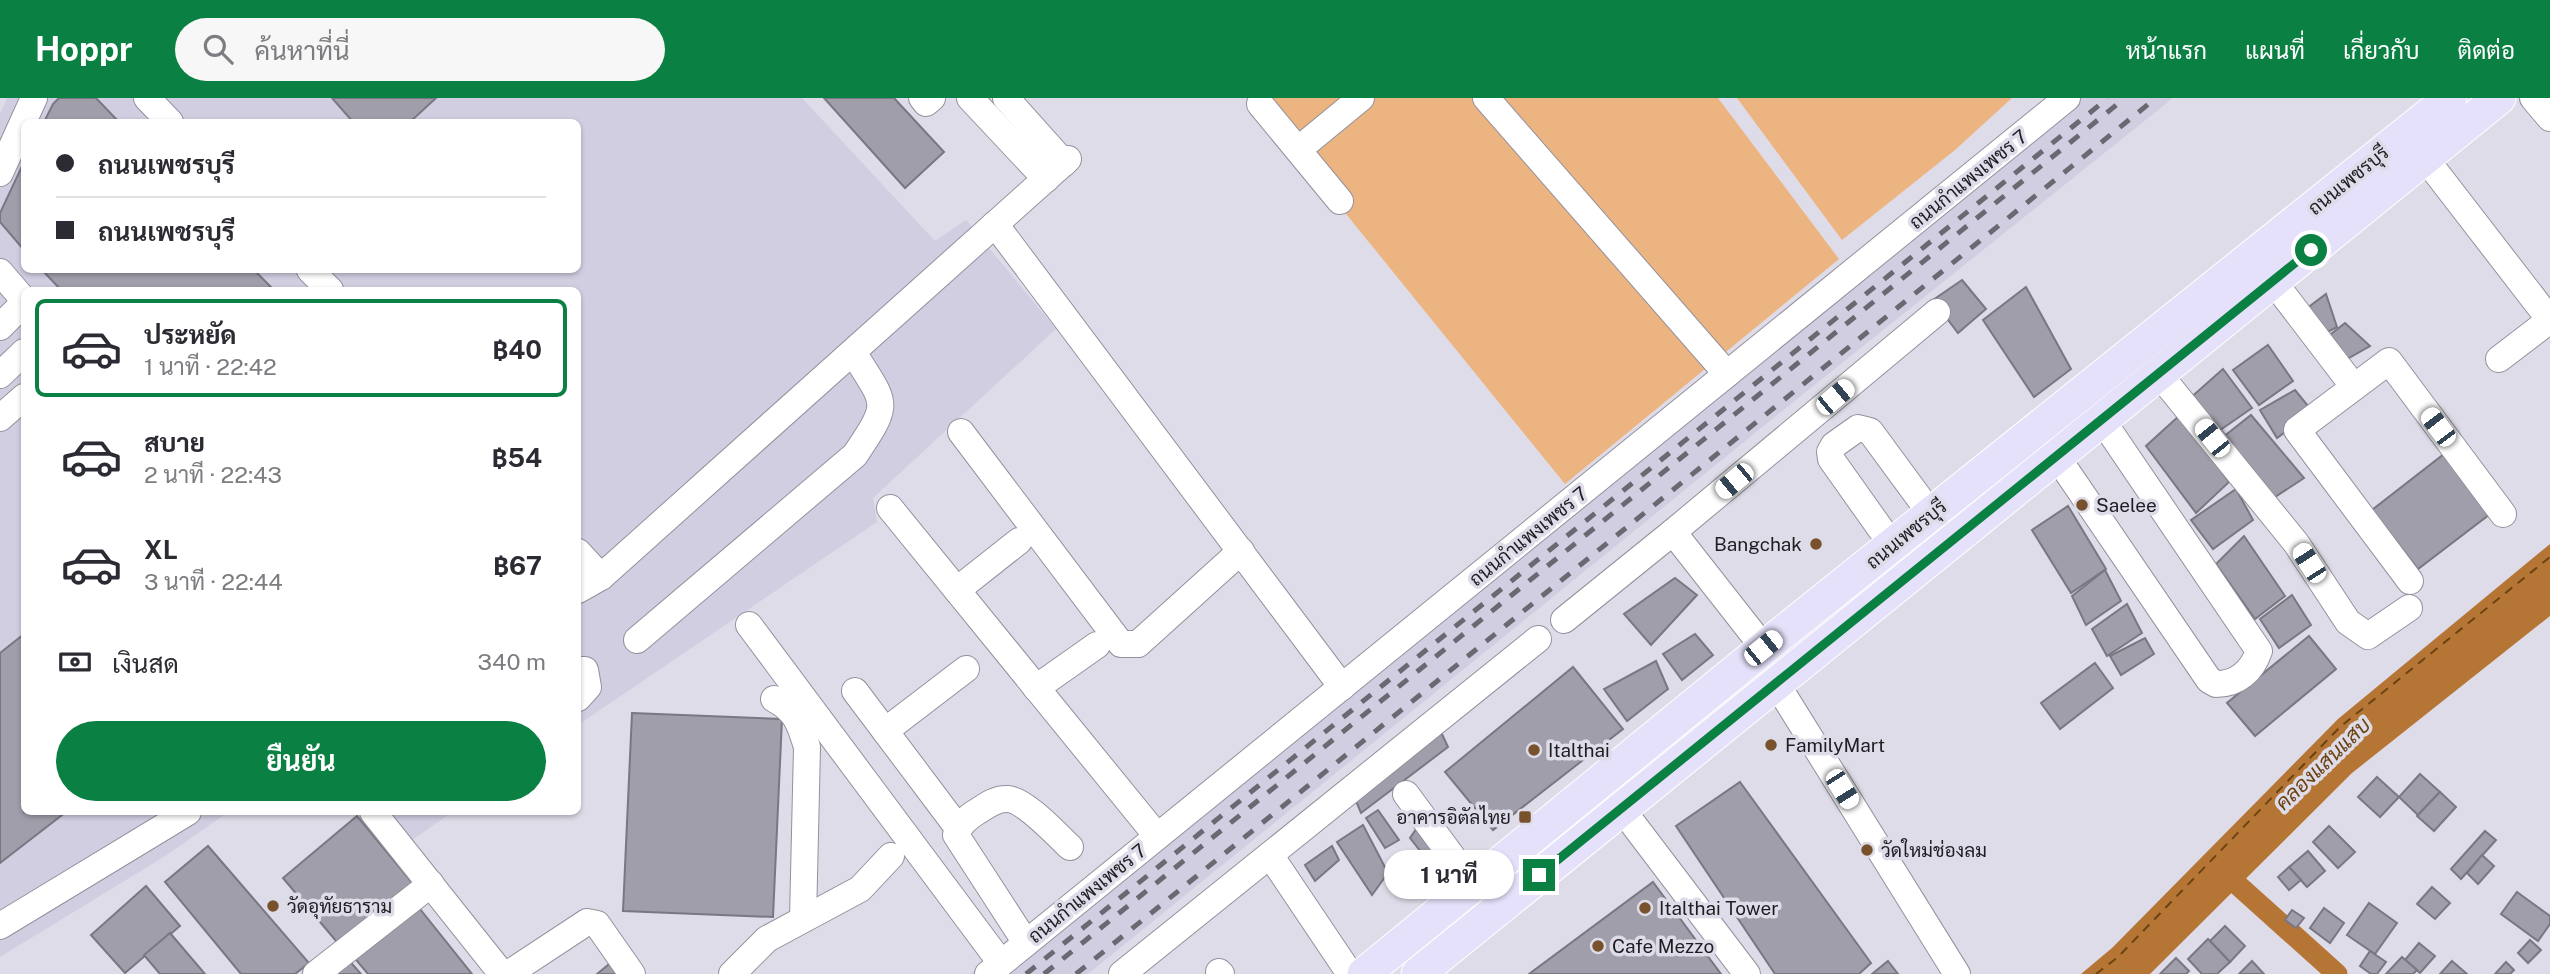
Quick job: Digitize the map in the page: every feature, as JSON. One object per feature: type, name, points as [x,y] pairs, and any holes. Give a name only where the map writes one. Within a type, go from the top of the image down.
[{"type":"main road","name":"ถนนเพชรบุรี","points":[[1364,974],[1400,962],[1473,885],[1772,641],[2450,98]]},
{"type":"main road","name":"ถนนเพชรบุรี","points":[[1418,974],[2499,98]]},
{"type":"main road","points":[[1772,641],[1788,673]]},
{"type":"street","points":[[24,119],[34,98]]},
{"type":"street","points":[[147,98],[167,119]]},
{"type":"street","points":[[922,98],[926,103],[932,98]]},
{"type":"street","points":[[970,98],[1059,167]]},
{"type":"street","points":[[1006,98],[1059,167]]},
{"type":"street","points":[[1298,149],[1361,98]]},
{"type":"street","points":[[1486,98],[1727,374]]},
{"type":"street","name":"ถนนกำแพงเพชร 7","points":[[994,969],[2067,98]]},
{"type":"street","points":[[2533,98],[2550,118]]},
{"type":"street","points":[[1260,104],[1340,201]]},
{"type":"street","points":[[0,173],[21,127]]},
{"type":"street","points":[[2425,158],[2550,320],[2499,359]]},
{"type":"street","points":[[581,588],[601,577],[1059,167]]},
{"type":"street","points":[[995,224],[1342,687]]},
{"type":"street","points":[[0,272],[21,297]]},
{"type":"street","points":[[313,273],[327,287]]},
{"type":"street","points":[[2273,281],[2354,387]]},
{"type":"street","points":[[0,327],[21,304]]},
{"type":"street","points":[[1564,620],[1937,312]]},
{"type":"street","points":[[636,640],[855,455],[882,409],[880,396],[853,352]]},
{"type":"street","points":[[0,376],[21,355]]},
{"type":"street","points":[[2410,581],[2297,430],[2389,361],[2503,514]]},
{"type":"street","points":[[2160,374],[2296,543],[2348,622],[2368,636],[2409,608]]},
{"type":"street","points":[[0,418],[21,400]]},
{"type":"street","points":[[2057,457],[2209,680],[2216,684],[2236,681],[2249,670],[2259,651],[2102,420]]},
{"type":"street","points":[[1892,545],[1831,459],[1830,452],[1835,445],[1858,428],[1870,431],[1931,514]]},
{"type":"street","points":[[961,432],[1121,644],[1138,644],[1241,551]]},
{"type":"street","points":[[890,508],[1157,836]]},
{"type":"street","points":[[1673,532],[1772,641]]},
{"type":"street","points":[[957,590],[1019,541]]},
{"type":"street","points":[[581,555],[601,577]]},
{"type":"street","points":[[749,625],[994,969]]},
{"type":"street","points":[[1122,974],[1538,639]]},
{"type":"street","points":[[1036,688],[1097,645]]},
{"type":"street","points":[[885,731],[966,669]]},
{"type":"street","points":[[581,670],[586,670],[587,687],[581,694]]},
{"type":"street","points":[[1788,673],[1957,974]]},
{"type":"street","points":[[855,691],[958,828]]},
{"type":"street","points":[[774,699],[789,706],[800,725],[807,747],[803,919]]},
{"type":"street","points":[[1406,794],[1473,885]]},
{"type":"street","points":[[1026,943],[956,835],[958,828],[974,813],[997,800],[1011,799],[1028,809],[1070,847]]},
{"type":"street","points":[[1620,808],[1747,974]]},
{"type":"street","points":[[0,926],[183,815]]},
{"type":"street","points":[[375,815],[502,974]]},
{"type":"street","points":[[1269,855],[1350,974]]},
{"type":"street","points":[[732,974],[767,939],[860,889],[891,856]]},
{"type":"street","points":[[316,974],[431,884]]},
{"type":"street","points":[[508,974],[587,922],[597,924],[632,974]]},
{"type":"shaded area","points":[[7,98],[802,98],[935,241],[966,220],[1056,329],[873,498],[877,522],[581,723],[581,287],[21,287],[21,815],[224,815],[167,855],[0,957],[0,114]]},
{"type":"shaded area","points":[[1252,98],[1718,98],[1839,259],[1565,484]]},
{"type":"shaded area","points":[[1737,98],[2012,98],[1955,150],[1842,240]]},
{"type":"shaded area","points":[[2077,98],[2173,98],[1088,974],[970,974]]},
{"type":"shaded area","points":[[390,815],[448,815],[411,841]]},
{"type":"water","name":"คลองแสนแสบ","points":[[2550,544],[2550,616],[2352,773],[2150,974],[2081,974],[2112,948],[2338,719]]},
{"type":"building","points":[[59,98],[96,98],[116,119],[46,119]]},
{"type":"building","points":[[332,98],[436,98],[413,119],[350,119]]},
{"type":"building","points":[[824,98],[894,98],[944,152],[905,188]]},
{"type":"building","points":[[21,168],[21,246],[0,222],[0,213]]},
{"type":"building","points":[[45,273],[257,273],[271,287],[58,287]]},
{"type":"building","points":[[1962,280],[1986,309],[1958,333],[1933,300]]},
{"type":"building","points":[[2026,287],[2071,369],[2034,397],[1983,320]]},
{"type":"building","points":[[2326,294],[2337,327],[2320,336],[2302,312]]},
{"type":"building","points":[[2345,323],[2370,346],[2342,362],[2326,338]]},
{"type":"building","points":[[2268,345],[2293,381],[2259,405],[2233,370]]},
{"type":"building","points":[[2223,369],[2252,408],[2216,433],[2188,400]]},
{"type":"building","points":[[2295,390],[2313,412],[2277,438],[2260,410]]},
{"type":"building","points":[[2180,415],[2229,482],[2196,513],[2146,446]]},
{"type":"building","points":[[2251,415],[2304,478],[2269,501],[2222,438]]},
{"type":"building","points":[[2444,454],[2490,514],[2418,569],[2372,510]]},
{"type":"building","points":[[2236,489],[2253,520],[2213,549],[2191,520]]},
{"type":"building","points":[[2068,506],[2106,569],[2071,593],[2032,530]]},
{"type":"building","points":[[2244,536],[2285,596],[2255,619],[2216,564]]},
{"type":"building","points":[[2105,570],[2121,601],[2086,625],[2072,596]]},
{"type":"building","points":[[1675,578],[1697,595],[1651,645],[1624,614]]},
{"type":"building","points":[[2292,595],[2311,625],[2279,648],[2260,619]]},
{"type":"building","points":[[2127,604],[2142,633],[2107,656],[2092,629]]},
{"type":"building","points":[[1695,634],[1713,655],[1682,680],[1663,654]]},
{"type":"building","points":[[21,636],[21,815],[62,815],[0,863],[0,653]]},
{"type":"building","points":[[2309,636],[2336,669],[2255,736],[2227,703]]},
{"type":"building","points":[[2145,638],[2154,654],[2121,675],[2110,656]]},
{"type":"building","points":[[1656,661],[1668,689],[1627,721],[1604,689]]},
{"type":"building","points":[[2095,663],[2113,688],[2060,729],[2041,703]]},
{"type":"building","name":"Italthai","points":[[1573,667],[1623,729],[1493,830],[1445,772]]},
{"type":"building","points":[[632,713],[782,719],[773,917],[623,911]]},
{"type":"building","points":[[1441,732],[1448,747],[1361,813],[1356,801]]},
{"type":"building","points":[[2420,774],[2440,792],[2418,815],[2399,797]]},
{"type":"building","points":[[2377,777],[2399,797],[2380,817],[2358,797]]},
{"type":"building","points":[[1740,782],[1871,963],[1859,974],[1775,974],[1676,826]]},
{"type":"building","points":[[2440,792],[2456,807],[2434,831],[2417,816]]},
{"type":"building","points":[[1378,810],[1399,840],[1385,848],[1366,818]]},
{"type":"building","points":[[357,816],[415,886],[342,948],[283,878]]},
{"type":"building","points":[[1363,825],[1388,873],[1372,895],[1337,842]]},
{"type":"building","points":[[1419,825],[1451,865],[1440,876],[1410,838]]},
{"type":"building","points":[[2329,826],[2355,852],[2338,868],[2313,842]]},
{"type":"building","points":[[2485,831],[2496,840],[2461,879],[2451,869]]},
{"type":"building","points":[[208,846],[309,963],[295,974],[241,974],[165,882]]},
{"type":"building","points":[[1332,846],[1339,860],[1315,881],[1305,865]]},
{"type":"building","points":[[2308,851],[2325,871],[2307,887],[2289,867]]},
{"type":"building","points":[[2482,855],[2494,866],[2478,884],[2467,873]]},
{"type":"building","points":[[2289,867],[2301,880],[2289,890],[2278,877]]},
{"type":"building","name":"Italthai Tower","points":[[1653,882],[1721,974],[1529,974]]},
{"type":"building","points":[[146,886],[180,926],[125,973],[91,935]]},
{"type":"building","points":[[2432,887],[2450,903],[2435,919],[2417,904]]},
{"type":"building","points":[[2517,892],[2550,916],[2550,924],[2538,941],[2501,914]]},
{"type":"building","points":[[2369,903],[2397,923],[2375,954],[2347,935]]},
{"type":"building","points":[[416,904],[472,974],[368,974],[352,955]]},
{"type":"building","points":[[2324,908],[2344,923],[2330,943],[2310,928]]},
{"type":"building","points":[[2292,910],[2304,918],[2296,928],[2285,920]]},
{"type":"building","points":[[2225,926],[2245,946],[2230,962],[2210,941]]},
{"type":"building","points":[[170,933],[205,974],[160,974],[144,955]]},
{"type":"building","points":[[2208,939],[2230,962],[2217,974],[2202,974],[2188,959]]},
{"type":"building","points":[[2530,940],[2541,950],[2528,963],[2518,953]]},
{"type":"building","points":[[2419,943],[2435,956],[2420,973],[2405,960]]},
{"type":"building","points":[[2370,951],[2386,962],[2377,974],[2371,974],[2360,966]]},
{"type":"building","points":[[345,956],[361,974],[328,974]]},
{"type":"building","points":[[2402,957],[2417,970],[2413,974],[2386,974]]},
{"type":"building","points":[[2176,958],[2189,971],[2186,974],[2160,974]]},
{"type":"building","points":[[614,960],[625,974],[597,974]]},
{"type":"building","points":[[1888,961],[1898,974],[1872,974]]},
{"type":"building","points":[[2252,961],[2264,974],[2239,974]]},
{"type":"building","points":[[2452,961],[2467,974],[2440,974]]},
{"type":"building","points":[[2506,962],[2514,970],[2510,974],[2495,974]]},
{"type":"waterway","points":[[2220,869],[2337,974]]},
{"type":"ferry route","points":[[2096,974],[2118,957],[2340,727],[2550,557]]},
{"type":"railway","points":[[1026,974],[2108,98]]},
{"type":"railway","points":[[1044,974],[2125,98]]},
{"type":"railway","points":[[1076,974],[2156,98]]},
{"type":"place","name":"Saelee","points":[[2082,505]]},
{"type":"place","name":"Bangchak","points":[[1816,544]]},
{"type":"place","name":"FamilyMart","points":[[1771,745]]},
{"type":"place","name":"Italthai","points":[[1534,750]]},
{"type":"place","name":"อาคารอิตัลไทย","points":[[1525,817]]},
{"type":"place","name":"วัดใหม่ช่องลม","points":[[1867,850]]},
{"type":"place","name":"วัดอุทัยธาราม","points":[[273,906]]},
{"type":"place","name":"Italthai Tower","points":[[1645,908]]},
{"type":"place","name":"Cafe Mezzo","points":[[1598,946]]},
{"type":"route","points":[[1539,875],[2311,250]]}]
